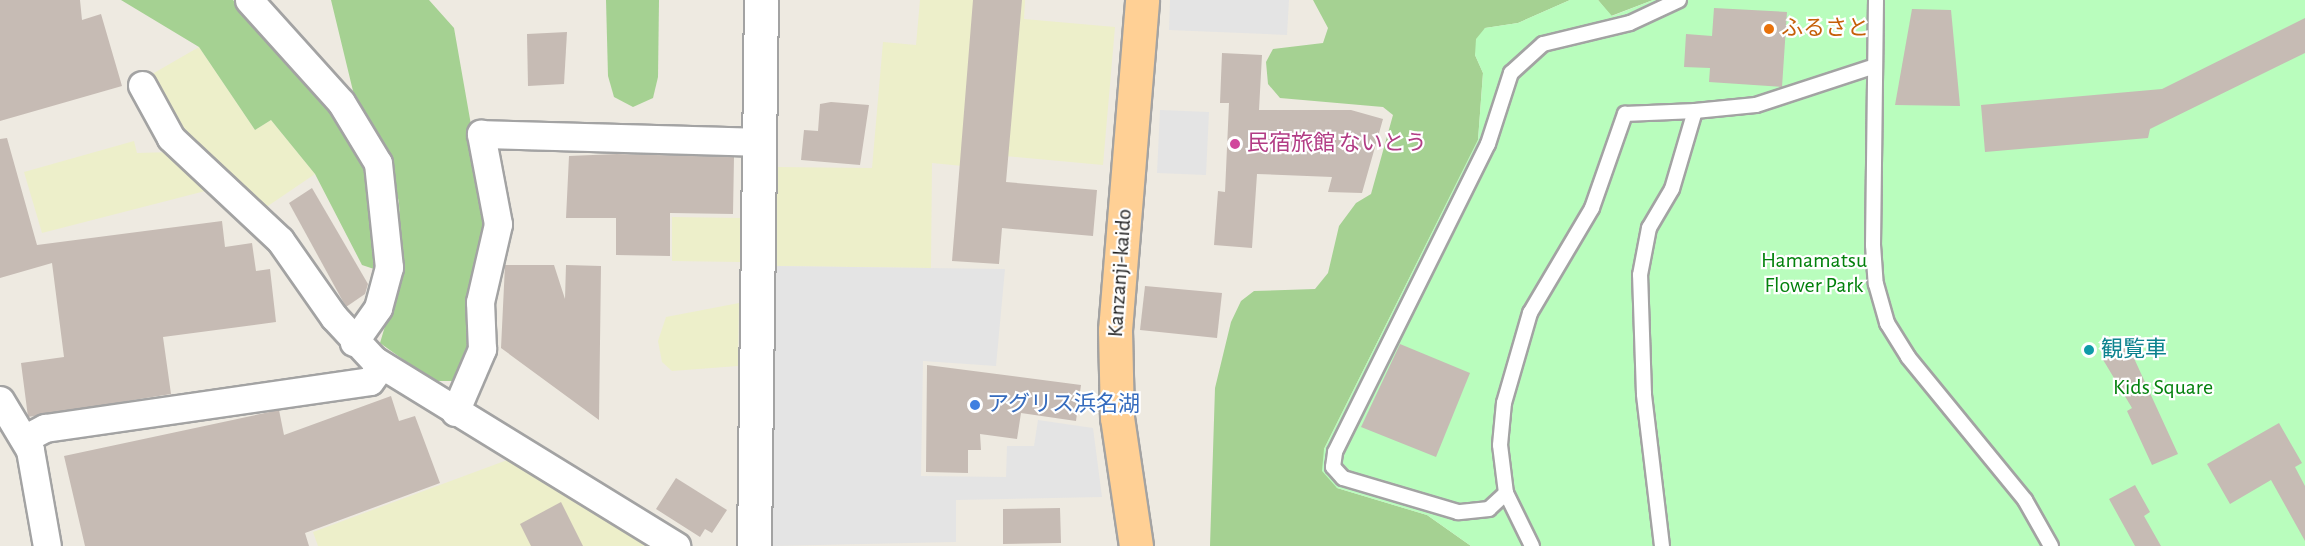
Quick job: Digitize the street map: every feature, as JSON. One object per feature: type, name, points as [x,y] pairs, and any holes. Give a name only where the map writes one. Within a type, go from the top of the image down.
[{"type":"main road","name":"Kanzanji-kaido","points":[[1136,546],[1121,462],[1114,330],[1142,0]]},
{"type":"street","points":[[249,0],[342,102],[378,163],[389,267],[378,308],[354,342]]},
{"type":"street","points":[[754,546],[761,0]]},
{"type":"street","points":[[142,85],[171,138],[280,240],[354,342],[381,366],[676,546]]},
{"type":"street","points":[[454,412],[482,349],[480,302],[498,224],[481,134],[759,142]]},
{"type":"street","points":[[24,439],[45,428],[370,381],[381,366]]},
{"type":"street","points":[[0,400],[24,439],[47,546]]},
{"type":"lane","points":[[1506,493],[1489,509],[1458,512],[1343,478],[1333,467],[1335,452],[1488,144],[1511,73],[1544,44],[1630,22],[1679,0]]},
{"type":"lane","points":[[1876,0],[1873,245],[1876,284],[1887,323],[1908,357],[2025,500],[2051,546]]},
{"type":"lane","points":[[1532,546],[1506,493],[1500,445],[1515,358],[1539,296],[1605,180],[1625,114],[1745,107],[1875,66]]},
{"type":"lane","points":[[1662,546],[1644,394],[1640,275],[1649,228],[1672,189],[1695,111]]},
{"type":"green space","points":[[121,0],[233,0],[332,111],[365,167],[374,269],[362,265],[315,174],[271,120],[255,130],[199,47]]},
{"type":"green space","points":[[331,0],[429,0],[454,28],[487,216],[472,339],[454,381],[433,381],[380,343],[402,269],[399,203],[390,159],[353,91]]},
{"type":"green space","points":[[606,0],[659,0],[658,77],[653,98],[633,107],[614,97],[608,76]]},
{"type":"green space","points":[[920,0],[1025,0],[1024,19],[1115,27],[1103,165],[995,155],[993,169],[932,163],[931,268],[775,266],[776,167],[872,168],[883,42],[916,45]]},
{"type":"green space","points":[[1313,0],[1570,0],[1518,23],[1485,28],[1475,55],[1483,73],[1478,140],[1324,449],[1337,488],[1427,515],[1471,546],[1210,546],[1215,388],[1231,322],[1241,301],[1254,291],[1315,289],[1328,273],[1339,226],[1356,203],[1371,194],[1393,115],[1383,107],[1280,98],[1268,84],[1266,62],[1273,49],[1323,43],[1328,28]]},
{"type":"green space","name":"Hamamatsu Flower Park","points":[[1570,0],[1598,0],[1612,16],[1653,0],[2305,0],[2305,546],[1471,546],[1427,515],[1337,488],[1322,471],[1324,449],[1478,140],[1483,73],[1475,55],[1476,39],[1485,28],[1518,23]]},
{"type":"green space","points":[[1598,0],[1653,0],[1611,16]]},
{"type":"green space","points":[[199,47],[255,130],[271,120],[315,174],[262,210],[188,143],[147,77]]},
{"type":"green space","points":[[134,141],[137,153],[172,152],[213,189],[42,233],[24,172]]},
{"type":"green space","points":[[672,217],[740,218],[740,262],[672,261]]},
{"type":"green space","points":[[739,303],[738,366],[672,371],[662,362],[658,341],[666,317]]},
{"type":"green space","points":[[510,459],[655,546],[318,546],[313,532]]},
{"type":"shaded area","points":[[1170,0],[1289,0],[1287,35],[1169,30]]},
{"type":"shaded area","points":[[1160,110],[1209,112],[1206,175],[1157,173]]},
{"type":"shaded area","points":[[775,266],[1005,269],[996,366],[923,361],[921,476],[1006,477],[1007,446],[1034,446],[1038,420],[1093,428],[1102,497],[956,500],[956,542],[771,546]]},
{"type":"building","points":[[0,0],[80,0],[82,20],[101,14],[122,86],[0,121]]},
{"type":"building","points":[[973,0],[1022,0],[1006,182],[1097,190],[1093,236],[1002,228],[999,264],[952,261]]},
{"type":"building","points":[[1714,8],[1787,12],[1782,87],[1709,82],[1710,68],[1684,67],[1686,34],[1712,36]]},
{"type":"building","points":[[1912,9],[1951,10],[1960,106],[1895,105]]},
{"type":"building","points":[[2305,18],[2305,53],[2150,129],[2148,138],[1985,152],[1981,105],[2162,89]]},
{"type":"building","points":[[567,32],[564,84],[528,86],[527,34]]},
{"type":"building","points":[[1222,53],[1262,55],[1259,110],[1351,110],[1383,119],[1362,193],[1328,192],[1332,177],[1257,174],[1252,248],[1214,245],[1218,191],[1225,192],[1229,103],[1220,103]]},
{"type":"building","points":[[831,102],[869,105],[860,165],[801,160],[804,130],[818,131],[820,104]]},
{"type":"building","points":[[7,138],[37,245],[222,221],[225,247],[252,243],[256,271],[270,269],[276,322],[163,337],[171,394],[28,417],[21,363],[64,357],[52,263],[0,278],[0,139]]},
{"type":"building","points":[[617,154],[734,157],[733,214],[670,213],[670,256],[616,255],[616,218],[566,218],[569,156]]},
{"type":"building","points":[[312,188],[368,284],[365,294],[346,307],[289,203]]},
{"type":"building","points":[[505,265],[554,265],[565,299],[566,265],[601,266],[599,420],[501,348]]},
{"type":"building","points":[[1145,286],[1222,293],[1217,338],[1140,330]]},
{"type":"building","points":[[2127,343],[2178,454],[2152,465],[2127,411],[2132,408],[2102,358]]},
{"type":"building","points":[[1400,344],[1470,373],[1436,457],[1361,427]]},
{"type":"building","name":"アグリス浜名湖","points":[[927,365],[1081,385],[1076,421],[1021,413],[1017,439],[980,434],[981,450],[968,450],[968,473],[926,472]]},
{"type":"building","points":[[391,396],[399,421],[415,416],[440,483],[305,533],[309,546],[85,546],[64,456],[279,410],[284,435]]},
{"type":"building","points":[[2279,423],[2302,463],[2295,467],[2305,486],[2305,541],[2271,480],[2230,504],[2207,464]]},
{"type":"building","points":[[676,478],[727,510],[712,533],[705,529],[700,537],[656,509]]},
{"type":"building","points":[[2135,485],[2150,512],[2144,516],[2161,546],[2135,546],[2109,499]]},
{"type":"building","points":[[561,502],[583,546],[531,546],[520,524]]},
{"type":"building","points":[[1060,508],[1061,543],[1003,544],[1003,509]]},
{"type":"place","name":"ふるさと","points":[[1769,29]]},
{"type":"place","name":"民宿旅館 ないとう","points":[[1235,144]]},
{"type":"place","name":"観覧車","points":[[2089,350]]},
{"type":"place","name":"アグリス浜名湖","points":[[975,405]]},
{"type":"park label","name":"Kids Square","points":[[2163,388]]}]
